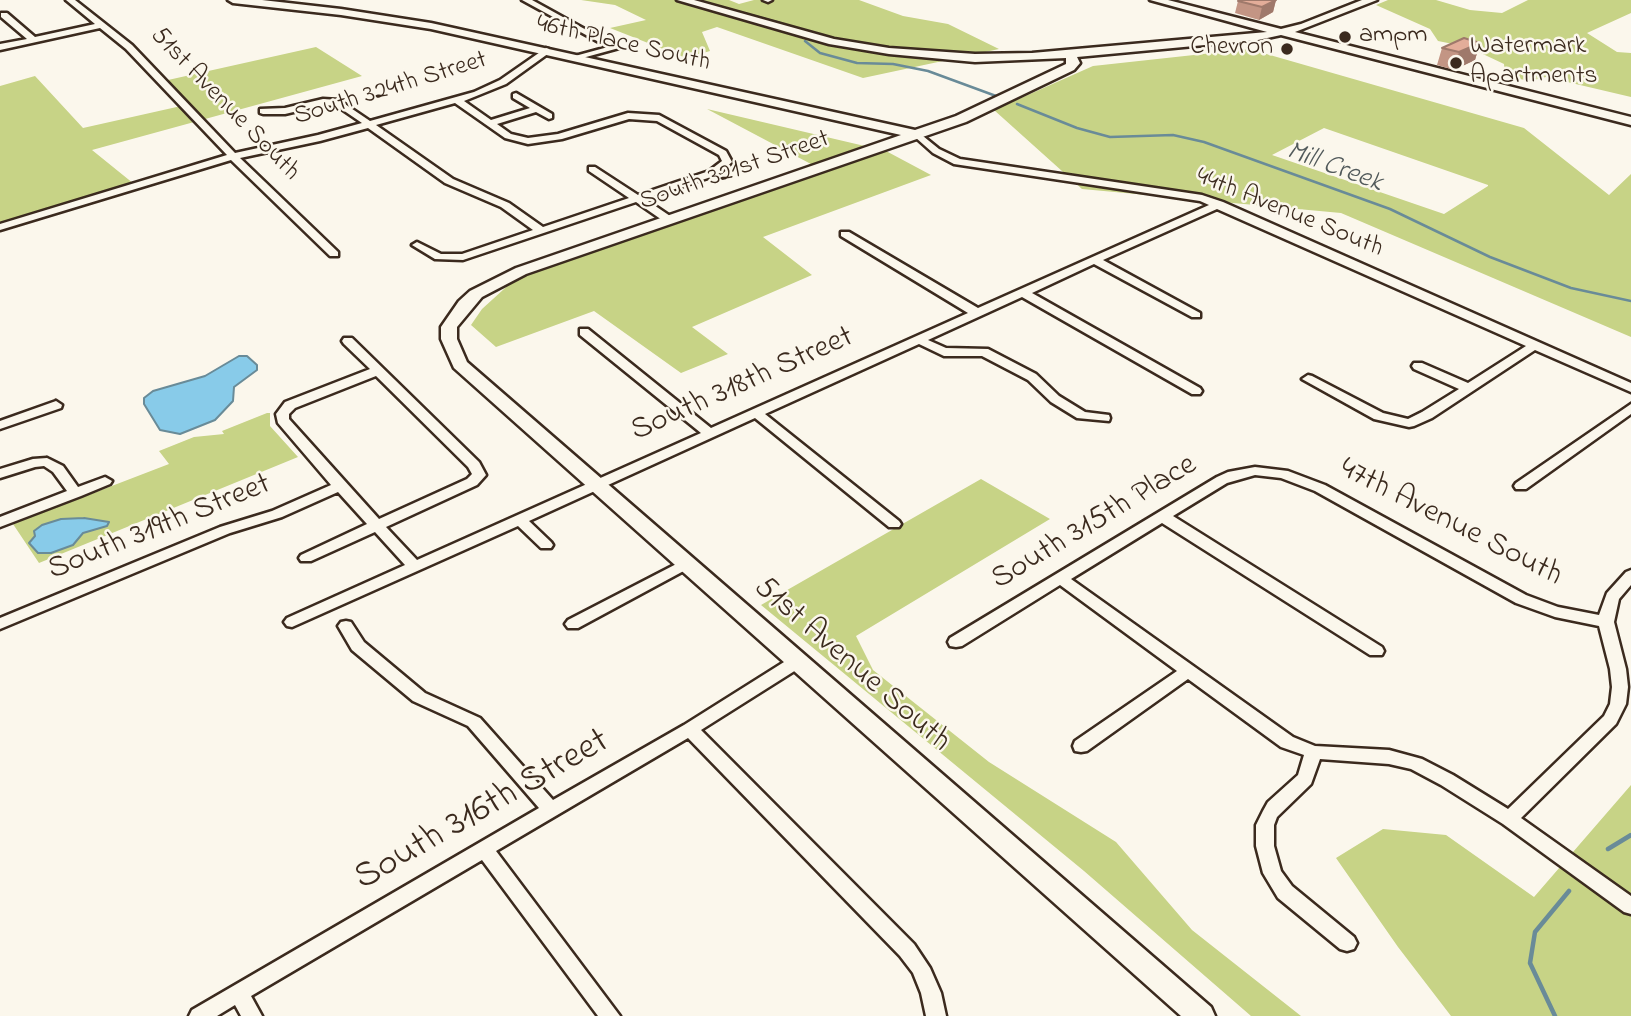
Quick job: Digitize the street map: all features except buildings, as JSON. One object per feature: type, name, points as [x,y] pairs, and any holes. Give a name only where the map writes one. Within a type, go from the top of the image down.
[{"type":"main road","name":"46th Place South","points":[[233,0],[390,18],[918,135]]},
{"type":"main road","points":[[681,0],[817,38],[889,51],[975,58],[1070,54],[1281,34],[1317,23],[1372,0]]},
{"type":"main road","points":[[1155,0],[1631,121]]},
{"type":"main road","points":[[1229,20],[1250,33],[1245,39]]},
{"type":"main road","name":"South 321st Street","points":[[460,364],[449,339],[449,327],[456,314],[475,295],[521,271],[961,119],[1070,67],[1074,63],[1070,54]]},
{"type":"main road","name":"51st Avenue South","points":[[460,364],[1201,1016]]},
{"type":"street","name":"51st Avenue South","points":[[70,0],[129,47],[252,176],[334,254]]},
{"type":"street","points":[[526,0],[615,48],[578,58]]},
{"type":"street","points":[[5,14],[32,40]]},
{"type":"street","points":[[0,47],[103,25]]},
{"type":"street","name":"South 324th Street","points":[[0,227],[235,156],[368,125],[457,100],[494,87],[546,51]]},
{"type":"street","points":[[516,96],[549,116]]},
{"type":"street","points":[[417,245],[439,257],[463,257],[638,200],[713,173],[727,162],[723,153],[659,118],[628,116],[559,137],[532,142],[514,139],[457,100]]},
{"type":"street","points":[[263,111],[285,111],[334,102],[449,181],[505,205],[542,231]]},
{"type":"street","points":[[490,123],[537,109]]},
{"type":"street","name":"44th Avenue South","points":[[918,135],[936,151],[957,162],[1183,194],[1219,204],[1631,388]]},
{"type":"street","points":[[592,169],[669,220]]},
{"type":"street","name":"South 318th Street","points":[[292,622],[708,432],[1219,204]]},
{"type":"street","points":[[845,234],[976,313]]},
{"type":"street","points":[[1094,260],[1196,315]]},
{"type":"street","points":[[1022,292],[1196,391]]},
{"type":"street","points":[[584,332],[708,432]]},
{"type":"street","points":[[918,339],[944,352],[984,352],[1032,377],[1055,399],[1082,415],[1104,418]]},
{"type":"street","points":[[306,558],[472,482],[479,475],[474,465],[348,341]]},
{"type":"street","points":[[1308,379],[1379,416],[1403,423],[1427,415],[1535,345]]},
{"type":"street","points":[[1418,366],[1468,388]]},
{"type":"street","points":[[377,371],[298,401],[285,410],[283,419],[340,486],[414,565]]},
{"type":"street","points":[[0,425],[56,405]]},
{"type":"street","points":[[1521,486],[1631,408]]},
{"type":"street","points":[[755,412],[894,524]]},
{"type":"street","points":[[0,474],[33,463],[47,462],[58,469],[76,493]]},
{"type":"street","name":"South 315th Place","points":[[956,642],[1234,475],[1269,471]]},
{"type":"street","name":"47th Avenue South","points":[[1269,471],[1300,479],[1320,488],[1521,599],[1555,612],[1606,622]]},
{"type":"street","points":[[0,522],[104,481]]},
{"type":"street","name":"South 319th Street","points":[[0,624],[225,530],[277,514],[340,486]]},
{"type":"street","points":[[1162,516],[1376,651]]},
{"type":"street","points":[[518,518],[546,545]]},
{"type":"street","points":[[573,624],[686,564]]},
{"type":"street","points":[[1508,819],[1610,720],[1618,704],[1618,669],[1606,622],[1612,597],[1631,575]]},
{"type":"street","points":[[1059,578],[1287,742],[1314,752],[1389,757],[1416,764],[1447,780],[1508,819],[1631,906]]},
{"type":"street","points":[[346,626],[358,646],[419,697],[474,722],[551,810]]},
{"type":"street","name":"South 316th Street","points":[[199,1016],[690,729],[798,661]]},
{"type":"street","points":[[1081,746],[1187,672]]},
{"type":"street","points":[[690,729],[907,950],[920,968],[936,1016]]},
{"type":"street","points":[[1314,752],[1306,779],[1274,807],[1269,816],[1265,825],[1265,846],[1272,873],[1285,892],[1347,943]]},
{"type":"street","points":[[484,849],[610,1016]]},
{"type":"street","points":[[239,993],[251,1016]]},
{"type":"green space","points":[[581,0],[729,0],[739,4],[754,0],[859,0],[903,16],[948,24],[999,49],[863,78],[717,27],[702,32],[710,51],[686,58],[610,28],[646,20],[615,5]]},
{"type":"green space","points":[[1388,0],[1436,0],[1470,10],[1502,13],[1528,0],[1631,0],[1631,13],[1587,33],[1617,52],[1631,53],[1631,97],[1546,77],[1530,81],[1505,76],[1504,64],[1468,47],[1438,41],[1430,29],[1376,5]]},
{"type":"green space","points":[[316,47],[362,76],[92,150],[139,188],[0,229],[0,86],[35,76],[83,128],[190,104],[168,80]]},
{"type":"green space","points":[[1249,49],[1524,128],[1609,195],[1631,174],[1631,337],[1341,213],[1082,189],[994,110],[1093,66]],"holes":[[[1324,128],[1488,185],[1444,214],[1272,155]]]},
{"type":"green space","points":[[707,109],[886,151],[931,175],[763,237],[812,275],[692,327],[728,354],[681,373],[594,311],[496,347],[471,325],[482,309],[515,279],[826,172]]},
{"type":"green space","points":[[270,413],[270,426],[298,457],[39,563],[13,524],[169,464],[159,451],[194,437],[224,434],[222,431]]},
{"type":"green space","points":[[981,479],[1050,519],[856,636],[873,670],[989,762],[1116,842],[1192,930],[1301,1016],[1251,1016],[1084,871],[761,605]]},
{"type":"green space","points":[[1631,785],[1631,1016],[1451,1016],[1398,947],[1336,858],[1383,829],[1446,835],[1534,897]]},
{"type":"water","points":[[239,356],[247,356],[257,365],[257,370],[234,387],[233,401],[215,420],[180,434],[160,430],[144,404],[144,398],[153,391],[205,376]]},
{"type":"water","points":[[84,518],[109,522],[107,526],[83,533],[73,545],[51,553],[38,553],[29,543],[35,536],[34,531],[42,525],[61,519]]},
{"type":"waterway","name":"Mill Creek","points":[[695,0],[780,23]]},
{"type":"waterway","name":"Mill Creek","points":[[805,41],[820,53],[857,63],[893,64],[928,71],[996,96]]},
{"type":"waterway","name":"Mill Creek","points":[[1017,104],[1077,128],[1110,137],[1173,135],[1204,142],[1390,209],[1490,257],[1571,288],[1631,301]]},
{"type":"waterway","points":[[1608,849],[1631,835]]},
{"type":"waterway","points":[[1555,1016],[1530,963],[1535,932],[1569,891]]},
{"type":"place","name":"ampm","points":[[1345,37]]},
{"type":"place","name":"Chevron","points":[[1287,49]]},
{"type":"place","name":"Watermark Apartments","points":[[1456,63]]}]
